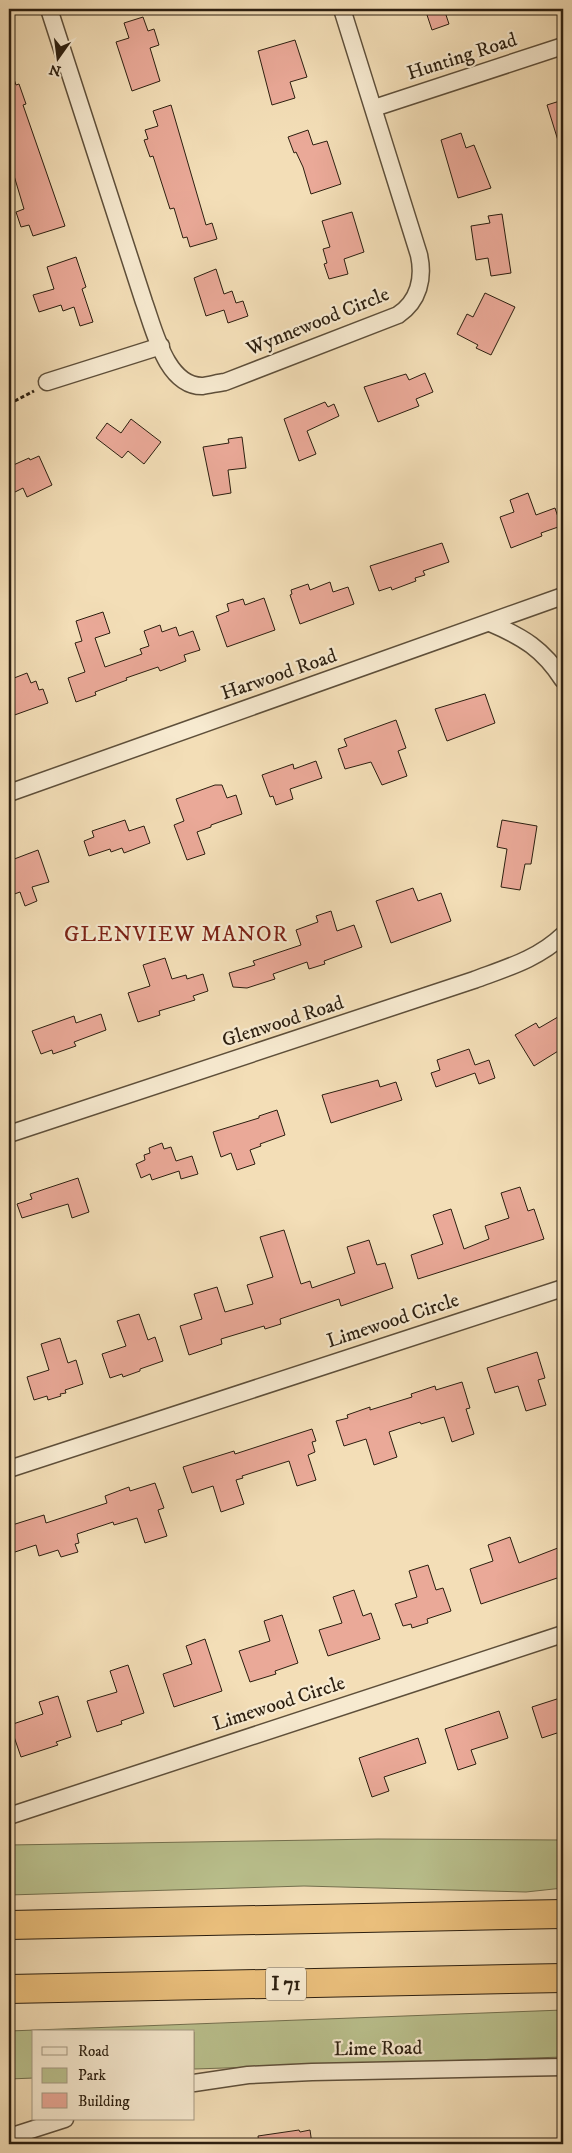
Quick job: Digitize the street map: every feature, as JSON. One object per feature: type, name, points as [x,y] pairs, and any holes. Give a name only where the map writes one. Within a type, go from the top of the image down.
[{"type":"highway","points":[[9,1925],[563,1914]]},
{"type":"highway","name":"I 71","points":[[9,1989],[563,1978]]},
{"type":"street","name":"Wynnewood Circle","points":[[49,9],[144,302],[168,364],[179,377],[189,383],[201,386],[225,382],[398,316],[414,300],[419,289],[421,264],[342,9]]},
{"type":"street","name":"Hunting Road","points":[[374,108],[563,46]]},
{"type":"street","points":[[47,382],[161,346]]},
{"type":"street","name":"Harwood Road","points":[[9,793],[563,596]]},
{"type":"street","points":[[490,622],[520,636],[535,647],[555,667],[563,680]]},
{"type":"street","name":"Glenwood Road","points":[[9,1134],[474,980],[530,959],[544,951],[563,935]]},
{"type":"street","name":"Limewood Circle","points":[[9,1469],[563,1288]]},
{"type":"street","name":"Limewood Circle","points":[[9,1816],[563,1634]]},
{"type":"street","name":"Lime Road","points":[[195,2083],[248,2075],[312,2072],[563,2067]]},
{"type":"street","points":[[9,2137],[61,2120]]},
{"type":"path","points":[[9,404],[47,382]]},
{"type":"green space","points":[[378,1839],[563,1840],[563,1888],[526,1892],[304,1886],[9,1895],[9,1845]]},
{"type":"green space","points":[[563,2010],[563,2057],[195,2069],[195,2030],[35,2030]]},
{"type":"green space","points":[[32,2030],[32,2078],[9,2079],[9,2031]]},
{"type":"building","points":[[425,9],[444,9],[449,24],[432,30]]},
{"type":"building","points":[[143,17],[148,31],[154,29],[159,45],[150,48],[160,81],[132,91],[116,42],[129,38],[124,23]]},
{"type":"building","points":[[295,40],[307,77],[290,82],[295,98],[272,105],[258,51]]},
{"type":"building","points":[[9,70],[11,70],[16,85],[19,84],[26,104],[23,105],[65,226],[33,236],[29,225],[21,227],[16,212],[24,209],[9,159]]},
{"type":"building","points":[[563,100],[563,146],[560,147],[547,105]]},
{"type":"building","points":[[171,105],[206,225],[212,223],[217,239],[190,247],[187,237],[183,238],[174,208],[170,209],[153,156],[150,157],[144,140],[148,139],[145,130],[158,126],[153,111]]},
{"type":"building","points":[[308,130],[313,145],[327,141],[341,184],[311,194],[303,167],[296,152],[294,153],[288,137]]},
{"type":"building","points":[[461,133],[466,148],[474,145],[491,188],[458,198],[441,140]]},
{"type":"building","points":[[352,212],[364,252],[344,259],[348,274],[329,279],[324,264],[327,263],[323,249],[330,247],[322,221]]},
{"type":"building","points":[[502,214],[511,273],[491,276],[488,258],[476,260],[471,226],[490,223],[488,216]]},
{"type":"building","points":[[76,257],[86,287],[82,289],[93,322],[80,326],[74,307],[63,311],[61,305],[39,312],[33,295],[54,289],[47,267]]},
{"type":"building","points":[[216,269],[224,294],[232,291],[236,303],[243,301],[248,316],[228,323],[224,310],[206,316],[194,278]]},
{"type":"building","points":[[485,293],[515,307],[491,355],[476,348],[478,345],[457,334],[467,314],[473,317]]},
{"type":"building","points":[[425,373],[433,392],[416,399],[419,406],[378,422],[364,387],[406,374],[409,380]]},
{"type":"building","points":[[325,402],[328,407],[334,404],[339,416],[307,431],[316,454],[299,461],[284,419]]},
{"type":"building","points":[[131,419],[161,442],[144,464],[128,451],[122,458],[96,438],[107,423],[121,433]]},
{"type":"building","points":[[242,437],[246,468],[228,470],[231,493],[213,496],[203,447],[229,443],[228,439]]},
{"type":"building","points":[[39,456],[52,485],[27,497],[23,488],[9,495],[9,467],[29,458],[30,460]]},
{"type":"building","points":[[528,493],[536,515],[555,508],[561,526],[541,533],[542,536],[511,548],[500,517],[514,512],[510,500]]},
{"type":"building","points":[[442,543],[449,562],[423,571],[425,575],[415,578],[416,581],[392,590],[391,587],[379,591],[370,566]]},
{"type":"building","points":[[330,582],[333,592],[348,587],[354,604],[300,624],[290,595],[292,594],[291,590],[308,584],[310,590]]},
{"type":"building","points":[[264,598],[275,630],[227,647],[216,616],[229,611],[227,604],[243,599],[245,605]]},
{"type":"building","points":[[103,612],[110,633],[95,638],[105,667],[142,654],[140,649],[149,646],[144,631],[160,625],[162,632],[176,627],[179,636],[193,631],[200,650],[184,655],[186,661],[160,671],[158,667],[126,678],[127,680],[95,692],[96,695],[76,702],[68,678],[85,672],[75,643],[82,641],[76,621]]},
{"type":"building","points":[[27,673],[31,683],[36,681],[39,690],[43,689],[48,703],[9,717],[9,680]]},
{"type":"building","points":[[485,694],[495,723],[447,741],[435,709]]},
{"type":"building","points":[[396,720],[406,748],[398,751],[407,776],[382,785],[371,762],[345,769],[338,749],[347,746],[344,739]]},
{"type":"building","points":[[316,761],[322,778],[290,789],[293,799],[276,805],[273,796],[270,797],[262,775],[293,764],[294,769]]},
{"type":"building","points":[[215,785],[222,785],[227,798],[236,795],[242,814],[197,832],[205,854],[187,860],[174,825],[184,821],[176,799]]},
{"type":"building","points":[[125,820],[129,831],[144,826],[150,843],[124,853],[122,848],[111,852],[110,849],[89,856],[84,841],[94,837],[92,831]]},
{"type":"building","points":[[502,820],[537,826],[531,864],[525,864],[520,890],[501,887],[507,849],[497,847]]},
{"type":"building","points":[[38,850],[49,882],[32,887],[37,901],[25,906],[20,892],[9,896],[9,861]]},
{"type":"building","points":[[413,888],[418,901],[441,893],[451,921],[391,943],[376,901]]},
{"type":"building","points":[[331,911],[337,931],[354,925],[362,947],[324,961],[325,964],[309,969],[307,962],[273,974],[275,979],[247,988],[233,987],[229,973],[255,965],[253,961],[301,945],[296,930],[318,922],[316,916]]},
{"type":"building","points":[[165,958],[172,979],[186,975],[187,979],[203,974],[208,991],[193,996],[195,1000],[159,1011],[160,1015],[138,1022],[128,993],[150,986],[143,965]]},
{"type":"building","points":[[101,1014],[106,1030],[74,1042],[76,1046],[53,1054],[52,1050],[41,1054],[32,1031],[74,1016],[76,1023]]},
{"type":"building","points":[[563,1014],[563,1048],[534,1066],[515,1035],[536,1023],[539,1028]]},
{"type":"building","points":[[469,1049],[475,1065],[489,1060],[495,1078],[479,1084],[475,1073],[436,1087],[431,1073],[440,1070],[437,1060]]},
{"type":"building","points":[[378,1080],[380,1087],[396,1082],[402,1100],[331,1123],[322,1095]]},
{"type":"building","points":[[277,1110],[285,1135],[260,1144],[261,1146],[250,1150],[255,1164],[237,1170],[231,1153],[221,1157],[213,1132],[259,1118],[259,1116]]},
{"type":"building","points":[[162,1143],[164,1149],[171,1147],[176,1161],[192,1156],[198,1174],[181,1179],[179,1171],[152,1180],[150,1174],[141,1178],[136,1164],[145,1160],[144,1155],[150,1153],[149,1148]]},
{"type":"building","points":[[78,1178],[89,1212],[72,1218],[68,1204],[22,1218],[17,1204],[32,1199],[30,1194]]},
{"type":"building","points":[[520,1187],[528,1211],[534,1209],[544,1239],[418,1279],[411,1255],[443,1244],[433,1215],[451,1209],[464,1249],[489,1239],[485,1226],[509,1218],[501,1193]]},
{"type":"building","points":[[284,1230],[301,1284],[310,1281],[312,1288],[355,1273],[347,1247],[369,1240],[377,1265],[385,1263],[393,1288],[341,1306],[339,1299],[280,1319],[281,1324],[265,1329],[264,1326],[221,1339],[222,1344],[189,1355],[180,1326],[202,1319],[194,1294],[217,1287],[225,1312],[253,1304],[247,1285],[273,1277],[260,1237]]},
{"type":"building","points":[[139,1314],[148,1340],[155,1337],[163,1361],[123,1377],[122,1374],[110,1378],[102,1354],[126,1346],[117,1321]]},
{"type":"building","points":[[60,1338],[68,1363],[76,1360],[83,1384],[65,1390],[66,1393],[60,1394],[61,1396],[48,1400],[47,1396],[34,1400],[27,1377],[49,1370],[41,1344]]},
{"type":"building","points":[[537,1352],[545,1378],[538,1380],[546,1405],[526,1411],[518,1386],[495,1393],[487,1368]]},
{"type":"building","points":[[462,1382],[470,1408],[466,1409],[474,1434],[452,1442],[444,1417],[421,1424],[420,1422],[389,1432],[397,1457],[374,1465],[366,1439],[344,1446],[336,1421],[348,1418],[347,1415],[370,1407],[370,1410],[412,1397],[411,1394],[435,1386],[436,1390]]},
{"type":"building","points":[[312,1429],[316,1441],[312,1442],[315,1452],[308,1455],[316,1480],[297,1486],[289,1461],[242,1476],[243,1478],[236,1480],[244,1504],[221,1512],[213,1486],[192,1493],[183,1467],[234,1451],[235,1454]]},
{"type":"building","points":[[155,1483],[164,1508],[158,1510],[167,1536],[145,1543],[137,1518],[114,1525],[113,1522],[77,1534],[79,1543],[75,1544],[78,1552],[61,1557],[58,1550],[39,1556],[36,1545],[9,1554],[9,1526],[44,1515],[46,1523],[107,1503],[105,1496],[129,1487],[130,1491]]},
{"type":"building","points":[[510,1537],[519,1563],[563,1546],[563,1576],[481,1604],[470,1569],[493,1561],[488,1545]]},
{"type":"building","points":[[428,1565],[436,1590],[443,1588],[451,1611],[427,1619],[428,1623],[412,1628],[411,1624],[403,1626],[395,1604],[417,1597],[409,1571]]},
{"type":"building","points":[[354,1590],[363,1616],[371,1613],[380,1639],[328,1656],[319,1630],[342,1623],[333,1597]]},
{"type":"building","points":[[282,1615],[298,1663],[275,1671],[276,1674],[250,1682],[239,1651],[270,1641],[264,1621]]},
{"type":"building","points":[[205,1639],[222,1691],[174,1707],[163,1674],[192,1664],[186,1646]]},
{"type":"building","points":[[128,1665],[144,1713],[121,1721],[122,1724],[97,1732],[87,1701],[117,1692],[110,1671]]},
{"type":"building","points":[[58,1696],[71,1737],[56,1742],[58,1745],[21,1757],[10,1725],[43,1714],[39,1702]]},
{"type":"building","points":[[563,1697],[563,1731],[542,1738],[532,1707]]},
{"type":"building","points":[[499,1711],[508,1738],[471,1750],[476,1764],[458,1770],[445,1729]]},
{"type":"building","points":[[418,1738],[426,1763],[384,1777],[389,1791],[372,1797],[359,1758]]},
{"type":"building","points":[[299,2130],[300,2132],[310,2130],[312,2144],[259,2144],[258,2136]]},
{"type":"district","name":"GLENVIEW MANOR","points":[[176,934]]}]
